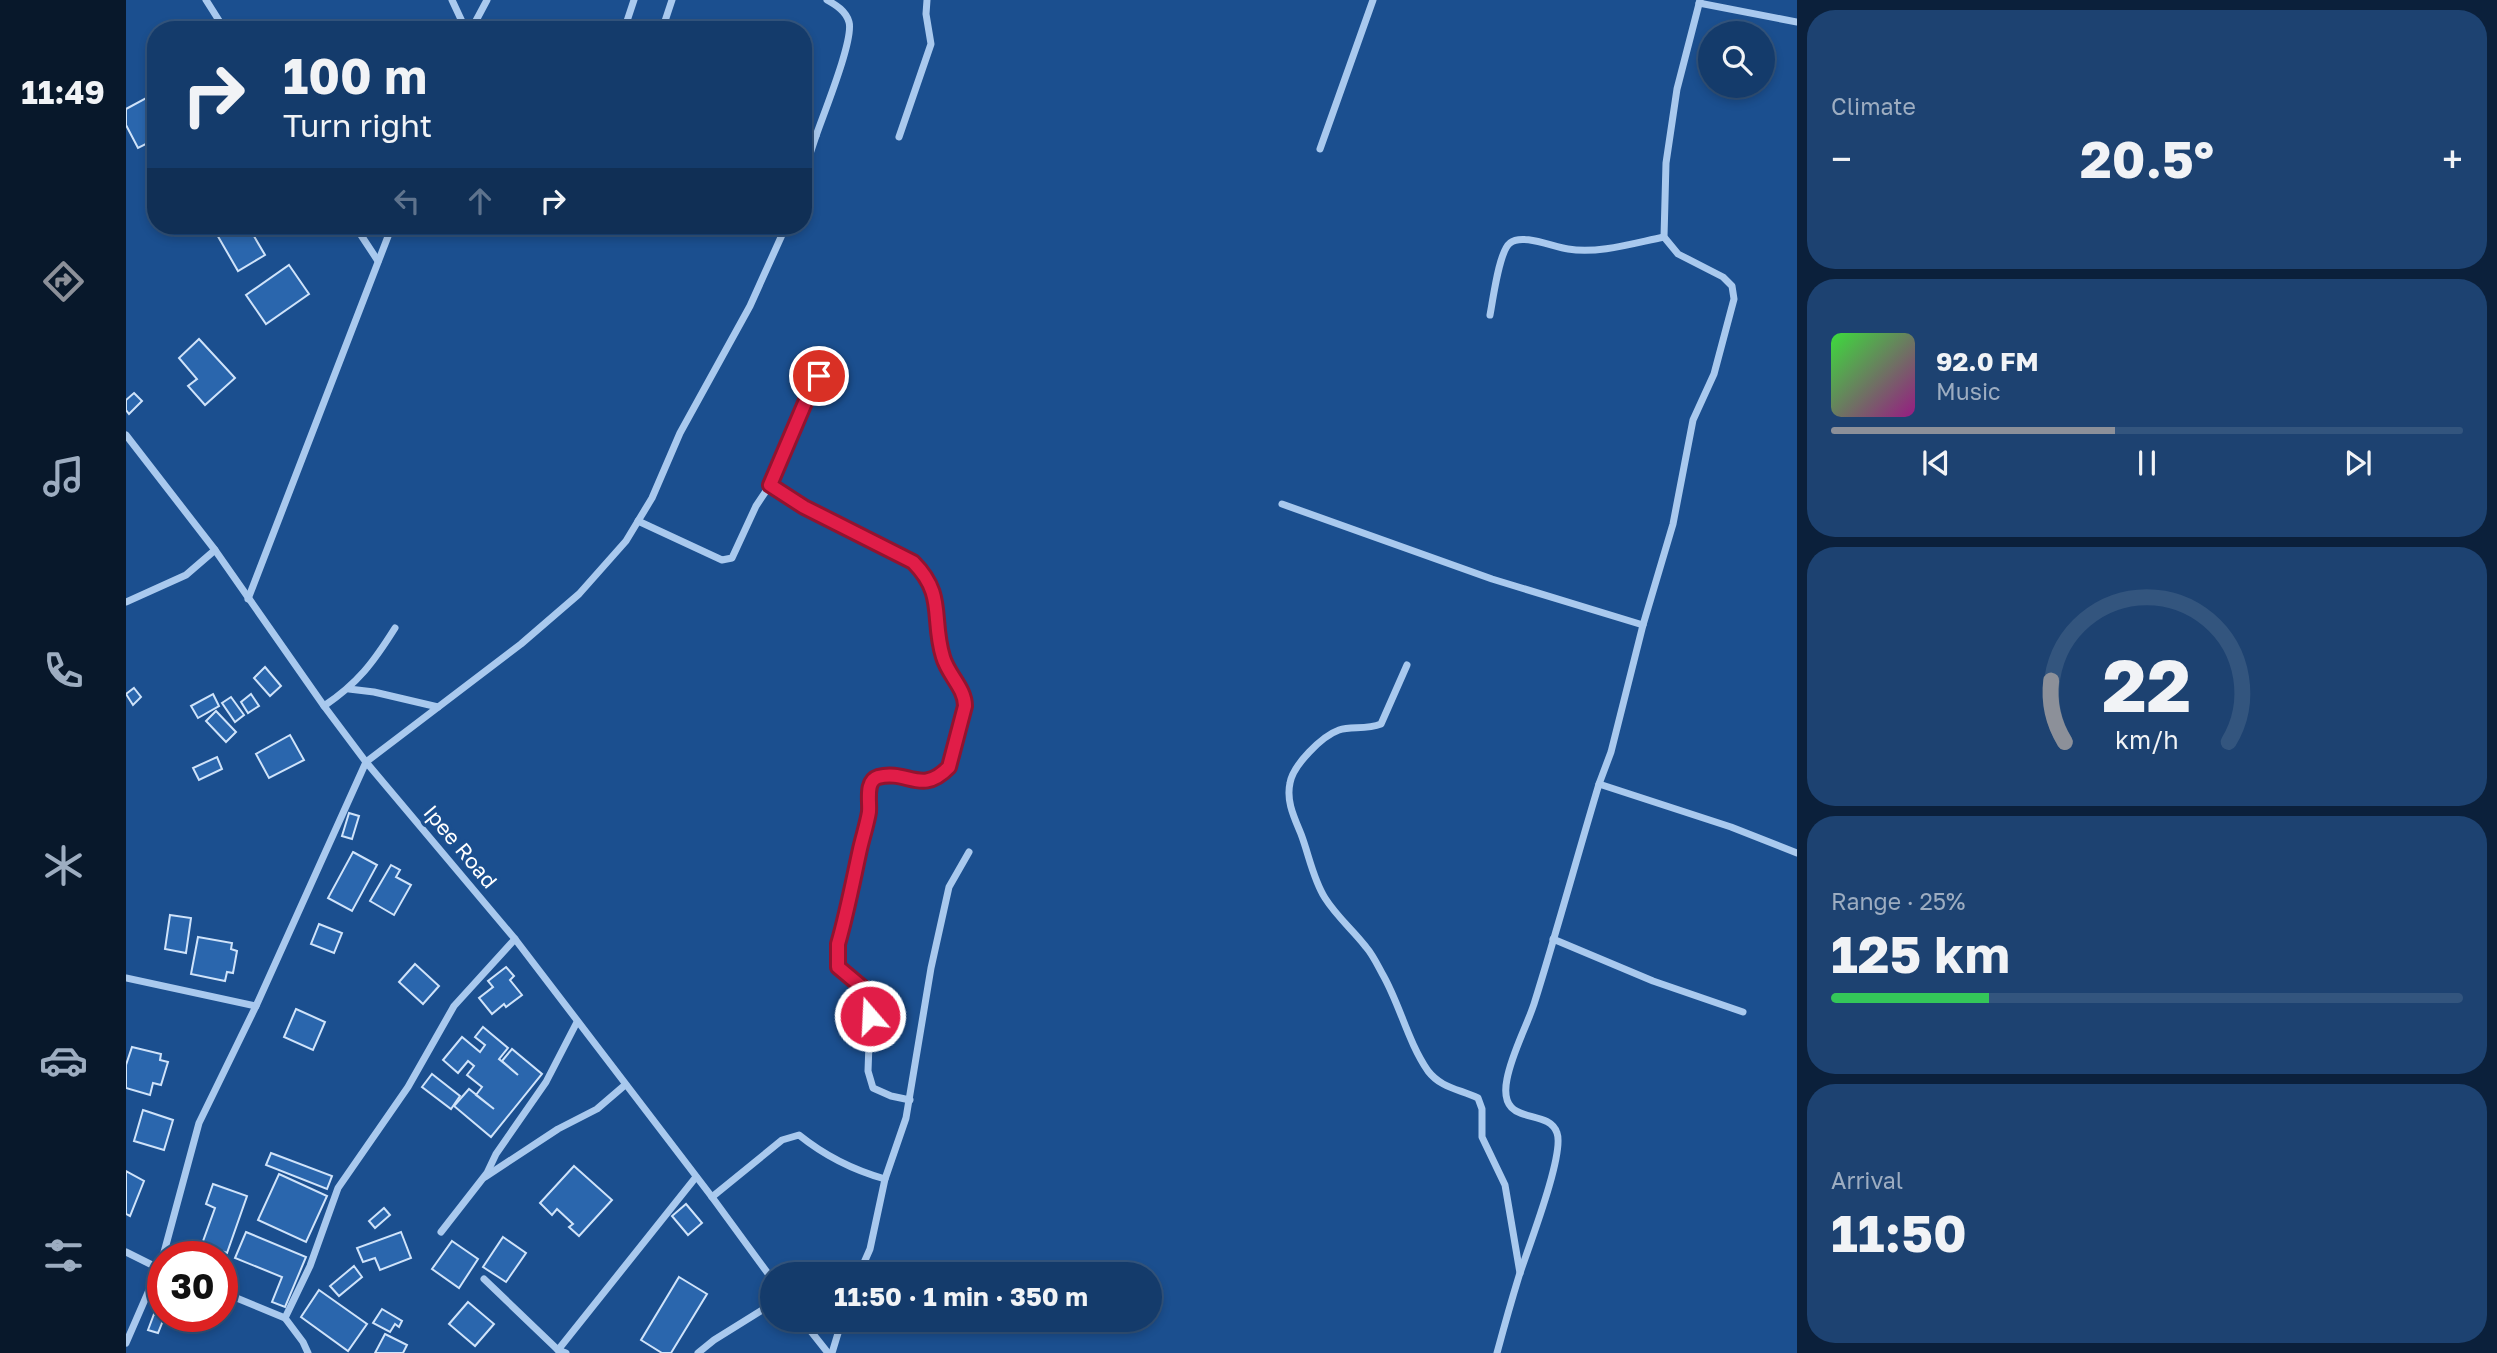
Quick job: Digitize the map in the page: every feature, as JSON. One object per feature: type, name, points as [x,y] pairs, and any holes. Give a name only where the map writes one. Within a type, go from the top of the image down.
[{"type":"street","points":[[206,0],[219,21]]},
{"type":"street","points":[[452,0],[463,21]]},
{"type":"street","points":[[474,21],[487,0]]},
{"type":"street","points":[[627,21],[634,0]]},
{"type":"street","points":[[665,21],[672,0]]},
{"type":"street","points":[[812,148],[837,81],[850,26],[848,18],[839,7],[827,0]]},
{"type":"street","points":[[899,137],[931,44],[926,13],[927,0]]},
{"type":"street","points":[[1320,149],[1373,0]]},
{"type":"street","points":[[1497,1353],[1520,1274],[1537,1230],[1558,1147],[1557,1133],[1549,1122],[1517,1113],[1507,1101],[1507,1080],[1534,1005],[1599,784],[1611,752],[1643,625],[1673,524],[1693,420],[1714,374],[1734,299],[1732,286],[1723,277],[1678,254],[1664,237],[1665,163],[1677,89],[1699,2],[1797,22]]},
{"type":"street","points":[[812,136],[816,136]]},
{"type":"street","points":[[361,235],[378,261]]},
{"type":"street","points":[[248,599],[388,235]]},
{"type":"street","points":[[167,1241],[199,1123],[256,1006],[366,762],[521,644],[579,594],[626,541],[652,498],[680,433],[750,306],[782,235]]},
{"type":"street","points":[[1490,315],[1503,254],[1508,243],[1520,238],[1570,249],[1610,248],[1664,237]]},
{"type":"street","points":[[638,521],[722,560],[732,558],[756,506],[770,485],[807,398],[832,353]]},
{"type":"street","name":"Ipee Road","points":[[126,435],[215,550],[366,762],[515,939],[760,1263]]},
{"type":"street","points":[[770,485],[804,507],[913,562],[924,573],[935,595],[943,659],[965,698],[949,767],[943,774],[935,780],[877,777],[872,782],[869,812],[838,944],[838,967],[863,988],[868,1000],[868,1071],[873,1088],[910,1100]]},
{"type":"street","points":[[1282,504],[1492,579],[1643,625]]},
{"type":"street","points":[[126,602],[186,575],[215,550]]},
{"type":"street","points":[[324,706],[349,689],[374,661],[395,628]]},
{"type":"street","points":[[1407,665],[1381,724],[1370,729],[1341,729],[1328,737],[1297,765],[1290,782],[1289,799],[1311,868],[1324,897],[1367,948],[1401,1010],[1412,1042],[1428,1070],[1443,1086],[1456,1088],[1478,1098],[1482,1109],[1482,1136],[1505,1185],[1520,1274]]},
{"type":"street","points":[[349,689],[438,707]]},
{"type":"street","points":[[1599,784],[1731,827],[1797,853]]},
{"type":"street","points":[[864,1262],[870,1248],[885,1179],[906,1118],[931,968],[949,887],[969,852]]},
{"type":"street","points":[[285,1318],[310,1266],[338,1188],[408,1087],[454,1006],[515,939]]},
{"type":"street","points":[[1553,939],[1653,981],[1743,1013]]},
{"type":"street","points":[[126,978],[256,1006]]},
{"type":"street","points":[[441,1232],[483,1178],[496,1154],[552,1072],[577,1022]]},
{"type":"street","points":[[483,1178],[558,1129],[597,1109],[625,1086]]},
{"type":"street","points":[[712,1197],[782,1140],[799,1135],[856,1171],[885,1179]]},
{"type":"street","points":[[484,1279],[562,1352],[696,1177]]},
{"type":"street","points":[[126,1252],[147,1263]]},
{"type":"street","points":[[126,1343],[147,1299]]},
{"type":"street","points":[[238,1299],[285,1318],[308,1353]]},
{"type":"street","points":[[698,1353],[713,1340],[760,1311]]},
{"type":"street","points":[[812,1332],[830,1353],[838,1332]]},
{"type":"building","points":[[147,98],[147,144],[138,148],[126,125],[126,109]]},
{"type":"building","points":[[217,235],[253,235],[265,255],[238,271]]},
{"type":"building","points":[[289,265],[309,294],[266,324],[246,295]]},
{"type":"building","points":[[199,339],[235,378],[205,405],[188,386],[197,379],[179,358]]},
{"type":"building","points":[[134,393],[142,401],[129,414],[126,400]]},
{"type":"building","points":[[265,667],[281,686],[270,696],[254,678]]},
{"type":"building","points":[[134,688],[141,697],[133,705],[126,694]]},
{"type":"building","points":[[213,694],[219,706],[198,718],[191,706]]},
{"type":"building","points":[[251,694],[259,706],[248,713],[241,702]]},
{"type":"building","points":[[231,697],[244,715],[235,722],[222,703]]},
{"type":"building","points":[[216,711],[236,732],[226,742],[206,721]]},
{"type":"building","points":[[290,735],[304,760],[269,778],[256,754]]},
{"type":"building","points":[[217,757],[222,769],[199,780],[193,768]]},
{"type":"building","points":[[349,813],[359,816],[352,839],[342,836]]},
{"type":"building","points":[[353,852],[377,865],[352,911],[328,898]]},
{"type":"building","points":[[391,865],[400,870],[396,877],[411,885],[394,915],[370,901]]},
{"type":"building","points":[[170,915],[191,918],[186,953],[165,949]]},
{"type":"building","points":[[319,924],[342,933],[334,953],[311,944]]},
{"type":"building","points":[[198,937],[232,943],[231,949],[237,951],[233,973],[227,972],[225,981],[191,974]]},
{"type":"building","points":[[415,964],[439,986],[423,1004],[399,982]]},
{"type":"building","points":[[506,967],[514,976],[510,980],[522,995],[492,1014],[479,998],[493,987],[488,981]]},
{"type":"building","points":[[296,1009],[325,1022],[313,1050],[284,1037]]},
{"type":"building","points":[[483,1027],[508,1048],[499,1059],[518,1075],[502,1061],[512,1049],[542,1074],[491,1137],[454,1106],[469,1089],[476,1095],[482,1087],[467,1075],[474,1066],[468,1061],[458,1073],[443,1060],[462,1037],[480,1052],[485,1045],[475,1037]]},
{"type":"building","points":[[132,1047],[161,1054],[160,1060],[168,1062],[161,1085],[153,1083],[150,1095],[126,1088],[126,1065]]},
{"type":"building","points":[[432,1074],[460,1096],[451,1109],[422,1087]]},
{"type":"building","points":[[143,1110],[173,1120],[164,1150],[134,1141]]},
{"type":"building","points":[[271,1153],[332,1176],[327,1189],[266,1165]]},
{"type":"building","points":[[574,1166],[612,1200],[579,1236],[569,1227],[573,1224],[557,1209],[552,1215],[540,1203]]},
{"type":"building","points":[[126,1171],[144,1181],[130,1216],[126,1214]]},
{"type":"building","points":[[279,1174],[327,1196],[306,1242],[258,1220]]},
{"type":"building","points":[[213,1184],[247,1196],[231,1241],[203,1241],[215,1208],[206,1204]]},
{"type":"building","points":[[686,1204],[702,1223],[688,1235],[672,1216]]},
{"type":"building","points":[[384,1208],[390,1215],[375,1228],[369,1221]]},
{"type":"building","points":[[246,1232],[306,1257],[285,1307],[272,1302],[282,1277],[238,1259],[238,1251]]},
{"type":"building","points":[[401,1232],[411,1258],[380,1270],[375,1258],[363,1262],[357,1248]]},
{"type":"building","points":[[503,1237],[526,1253],[506,1282],[483,1267]]},
{"type":"building","points":[[452,1241],[478,1259],[459,1288],[432,1269]]},
{"type":"building","points":[[354,1266],[362,1277],[339,1296],[330,1286]]},
{"type":"building","points":[[679,1277],[707,1294],[671,1353],[662,1353],[641,1340]]},
{"type":"building","points":[[319,1290],[367,1324],[348,1351],[301,1317]]},
{"type":"building","points":[[468,1302],[494,1324],[475,1346],[449,1324]]},
{"type":"building","points":[[382,1309],[402,1321],[399,1327],[395,1324],[390,1332],[373,1323]]},
{"type":"building","points":[[385,1334],[407,1345],[403,1353],[375,1353]]},
{"type":"route","points":[[819,376],[770,485],[804,507],[913,562],[924,573],[935,595],[943,659],[965,698],[949,767],[943,774],[935,780],[926,781],[877,777],[870,788],[869,812],[838,944],[838,967],[863,988],[870,1016]]}]
